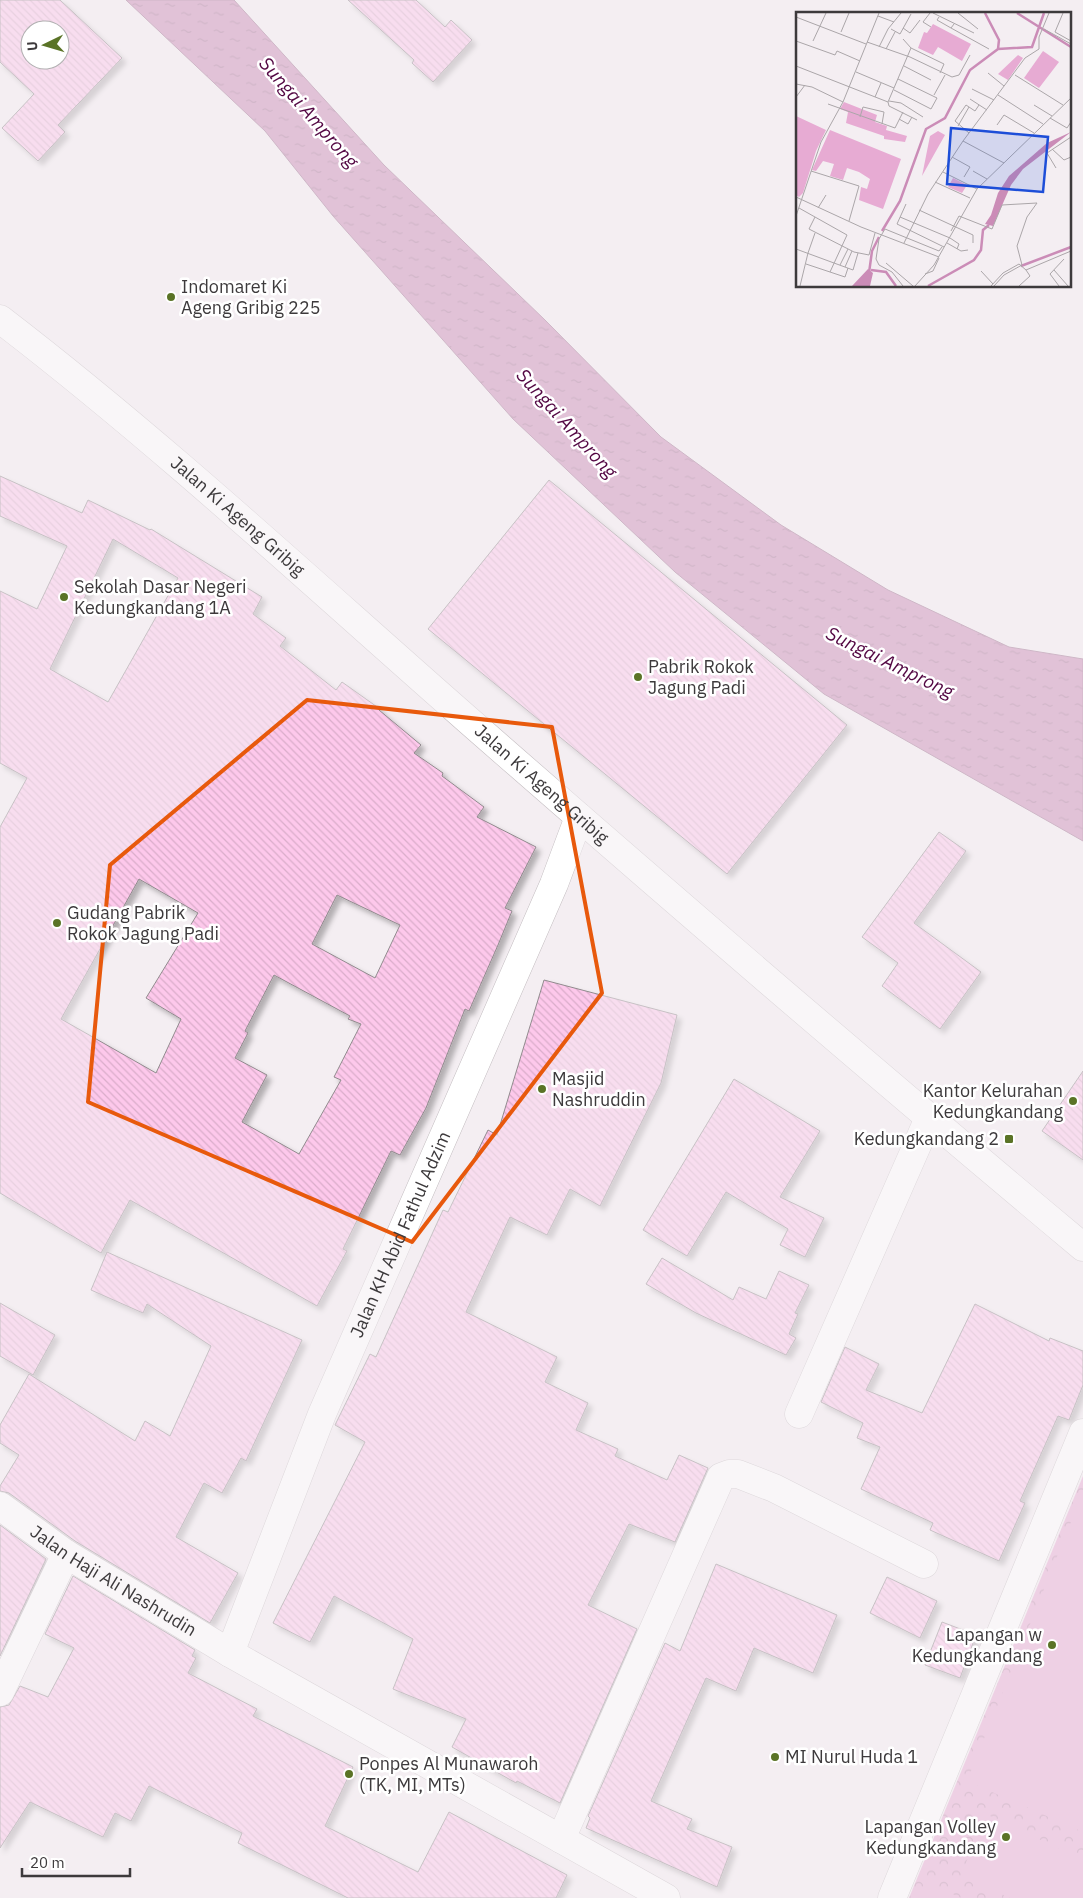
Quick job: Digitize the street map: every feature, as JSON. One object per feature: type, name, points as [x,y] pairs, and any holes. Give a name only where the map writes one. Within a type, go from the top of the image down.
[{"type":"street","name":"Jalan Ki Ageng Gribig","points":[[0,319],[145,436],[579,817],[929,1118],[1083,1247]]},
{"type":"street","name":"Jalan KH Abid Fathul Adzim","points":[[230,1653],[322,1414],[554,884],[579,817]]},
{"type":"street","points":[[800,1414],[929,1118]]},
{"type":"street","points":[[892,1898],[1083,1433]]},
{"type":"street","points":[[561,1839],[721,1477],[738,1474],[774,1488],[924,1564]]},
{"type":"street","name":"Jalan Haji Ali Nashrudin","points":[[0,1506],[66,1554],[230,1653],[666,1898]]},
{"type":"street","points":[[0,1692],[66,1554]]},
{"type":"highlighted area","points":[[307,700],[552,727],[602,993],[412,1242],[88,1102],[110,865]]},
{"type":"green space","points":[[1083,1476],[1083,1898],[909,1898]]},
{"type":"green space","name":"Lapangan w Kedungkandang","points":[[1077,1507],[1083,1509],[1083,1832],[967,1781]]},
{"type":"green space","name":"Lapangan Volley Kedungkandang","points":[[986,1814],[1083,1860],[1083,1898],[1010,1898],[961,1875]]},
{"type":"green space","points":[[928,1882],[961,1898],[921,1898]]},
{"type":"water","name":"Sungai Amprong","points":[[126,0],[234,0],[384,165],[545,320],[661,437],[781,525],[888,590],[1009,647],[1083,659],[1083,841],[824,694],[675,572],[513,419],[333,216],[265,131]]},
{"type":"building","points":[[0,0],[60,0],[122,58],[58,125],[65,132],[38,161],[2,128],[34,94],[0,62]]},
{"type":"building","points":[[348,0],[416,0],[445,27],[451,20],[472,40],[433,82],[412,63],[414,60]]},
{"type":"building","points":[[0,476],[82,513],[88,500],[151,529],[262,597],[253,614],[286,638],[280,646],[336,690],[342,682],[380,709],[421,745],[414,753],[443,773],[442,776],[484,807],[477,817],[536,847],[505,908],[512,911],[469,1011],[465,1009],[426,1108],[400,1155],[391,1151],[343,1249],[347,1251],[317,1306],[130,1200],[101,1253],[0,1193],[0,827],[27,778],[0,763],[0,591],[37,609],[67,546],[0,516]],"holes":[[[113,539],[178,578],[108,702],[50,669]],[[139,879],[198,913],[146,998],[181,1019],[156,1073],[61,1019]],[[337,895],[400,925],[375,978],[312,944]],[[274,975],[350,1016],[348,1019],[361,1024],[334,1077],[341,1080],[299,1154],[242,1122],[267,1075],[235,1058],[248,1033],[245,1031]]]},
{"type":"building","name":"Pabrik Rokok Jagung Padi","points":[[549,480],[847,725],[727,874],[428,629]]},
{"type":"building","points":[[939,832],[966,851],[914,923],[981,972],[940,1029],[882,986],[898,963],[862,937]]},
{"type":"building","points":[[544,980],[677,1015],[661,1083],[600,1206],[570,1189],[547,1235],[510,1217],[466,1312],[557,1357],[545,1382],[588,1403],[576,1430],[618,1449],[615,1456],[667,1480],[679,1455],[708,1468],[675,1542],[629,1524],[588,1605],[637,1629],[560,1803],[517,1781],[516,1783],[452,1747],[466,1719],[393,1689],[413,1639],[334,1596],[310,1642],[273,1623],[365,1442],[335,1425],[370,1354],[376,1357],[443,1210],[448,1212],[488,1130],[497,1135]]},
{"type":"building","name":"Kantor Kelurahan Kedungkandang","points":[[1083,1071],[1083,1160],[1042,1131]]},
{"type":"building","points":[[734,1079],[820,1131],[780,1197],[824,1218],[805,1257],[780,1245],[788,1229],[726,1192],[687,1256],[643,1230]]},
{"type":"building","points":[[107,1252],[302,1340],[246,1461],[241,1458],[222,1493],[204,1483],[176,1537],[238,1573],[210,1623],[75,1541],[9,1493],[0,1491],[0,1486],[19,1455],[0,1443],[0,1425],[29,1374],[135,1441],[145,1421],[170,1436],[211,1346],[147,1304],[143,1313],[91,1290]]},
{"type":"building","points":[[662,1258],[733,1300],[739,1287],[766,1299],[779,1271],[809,1285],[795,1313],[798,1314],[789,1334],[796,1338],[786,1355],[696,1313],[646,1284]]},
{"type":"building","points":[[0,1303],[55,1335],[33,1375],[0,1356]]},
{"type":"building","points":[[975,1304],[1049,1341],[1050,1338],[1083,1351],[1083,1385],[1069,1420],[1058,1416],[1020,1501],[1025,1503],[999,1561],[930,1530],[933,1523],[861,1489],[880,1447],[857,1438],[863,1423],[821,1402],[845,1347],[879,1364],[866,1390],[922,1413]]},
{"type":"building","points":[[0,1525],[46,1559],[0,1656]]},
{"type":"building","points":[[716,1564],[837,1615],[813,1673],[754,1648],[736,1691],[706,1678],[651,1801],[692,1819],[687,1829],[732,1847],[717,1887],[586,1828],[590,1818],[588,1816],[665,1643],[680,1651]]},
{"type":"building","points":[[73,1576],[195,1650],[192,1656],[196,1658],[188,1673],[257,1709],[253,1716],[353,1767],[325,1826],[418,1872],[449,1812],[567,1875],[556,1898],[348,1898],[238,1843],[242,1833],[149,1786],[131,1821],[115,1813],[103,1837],[30,1802],[0,1848],[0,1707],[9,1705],[20,1686],[48,1697],[74,1648],[45,1634]]},
{"type":"building","points":[[887,1577],[937,1601],[920,1638],[870,1613]]},
{"type":"building","points":[[942,1622],[976,1635],[960,1678],[925,1665]]},
{"type":"place","name":"Indomaret Ki Ageng Gribig 225","points":[[171,297]]},
{"type":"place","name":"Sekolah Dasar Negeri Kedungkandang 1A","points":[[64,597]]},
{"type":"place","name":"Pabrik Rokok Jagung Padi","points":[[638,677]]},
{"type":"place","name":"Gudang Pabrik Rokok Jagung Padi","points":[[57,923]]},
{"type":"place","name":"Masjid Nashruddin","points":[[542,1089]]},
{"type":"place","name":"Kantor Kelurahan Kedungkandang","points":[[1073,1101]]},
{"type":"place","name":"Kedungkandang 2","points":[[1009,1139]]},
{"type":"place","name":"Lapangan w Kedungkandang","points":[[1052,1645]]},
{"type":"place","name":"MI Nurul Huda 1","points":[[775,1757]]},
{"type":"place","name":"Ponpes Al Munawaroh (TK, MI, MTs)","points":[[349,1774]]},
{"type":"place","name":"Lapangan Volley Kedungkandang","points":[[1006,1837]]}]
